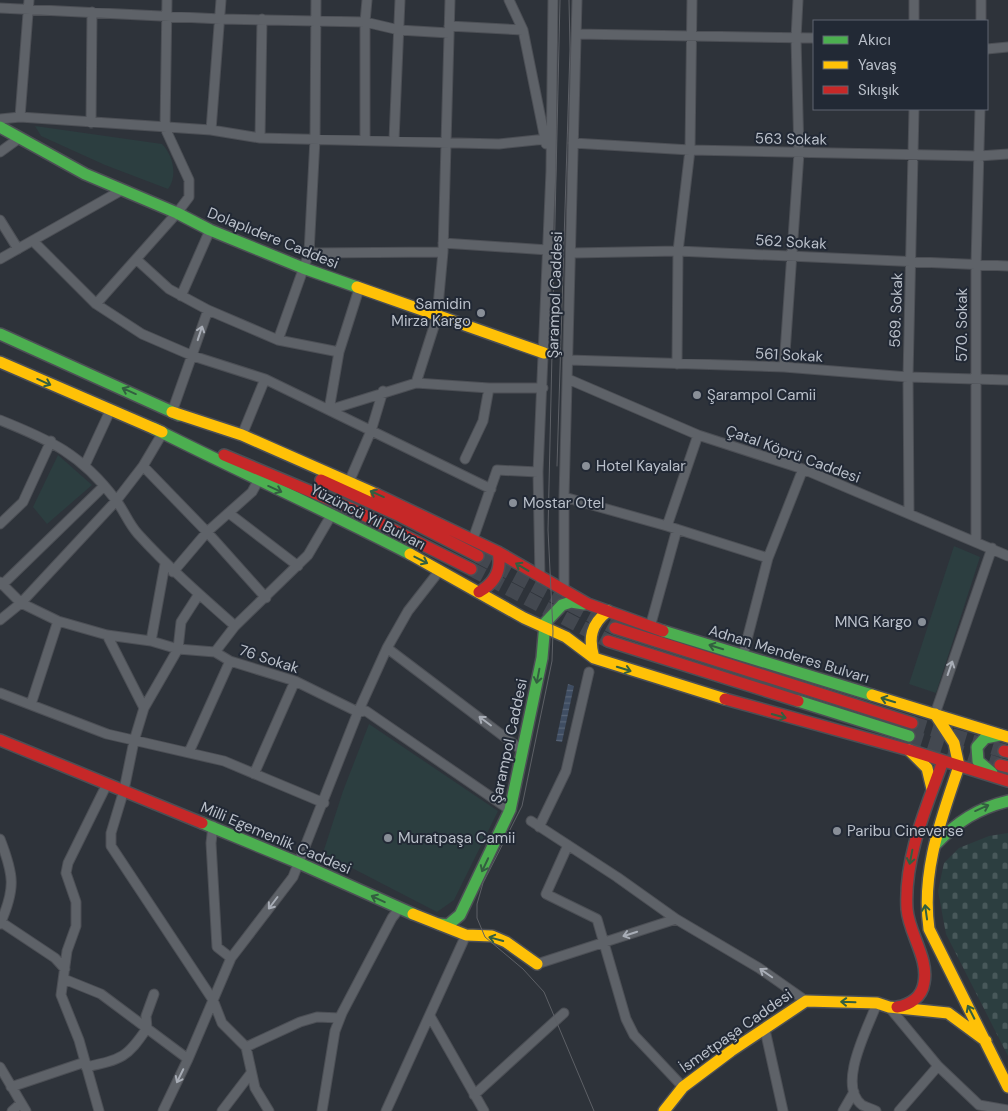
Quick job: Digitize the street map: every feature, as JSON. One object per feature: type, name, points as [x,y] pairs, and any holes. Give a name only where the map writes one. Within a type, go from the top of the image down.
[{"type":"main road","name":"Dolaplıdere Caddesi","points":[[0,127],[18,139],[85,174],[178,213],[210,230],[360,289],[544,353]]},
{"type":"main road","name":"Yüzüncü Yıl Bulvarı","points":[[0,334],[400,516],[478,556]]},
{"type":"main road","name":"Yüzüncü Yıl Bulvarı","points":[[0,362],[110,412],[239,461],[348,507],[423,542],[471,569]]},
{"type":"main road","name":"Yüzüncü Yıl Bulvarı","points":[[172,412],[242,435],[348,482],[498,552],[564,592]]},
{"type":"main road","name":"Yüzüncü Yıl Bulvarı","points":[[158,431],[258,481],[332,514],[440,570],[524,618],[566,637],[594,658]]},
{"type":"main road","points":[[479,592],[496,578],[500,562],[498,552]]},
{"type":"main road","name":"Adnan Menderes Bulvarı","points":[[564,592],[588,604],[650,627],[1005,736]]},
{"type":"main road","points":[[544,628],[551,614],[562,605],[572,602],[588,604]]},
{"type":"main road","points":[[608,612],[600,616],[591,629],[590,645],[594,658],[614,666],[783,717],[909,750],[1002,780]]},
{"type":"main road","points":[[524,618],[535,634],[542,658]]},
{"type":"main road","name":"Şarampol Caddesi","points":[[439,924],[448,925],[460,915],[510,810],[542,658],[544,628]]},
{"type":"main road","name":"Adnan Menderes Bulvarı","points":[[615,628],[912,723]]},
{"type":"main road","points":[[608,641],[908,736]]},
{"type":"main road","points":[[934,714],[954,743],[959,766],[934,845],[924,892],[928,929],[1008,1087]]},
{"type":"main road","points":[[889,1007],[903,1007],[917,998],[924,985],[926,971],[910,930],[907,877],[913,845],[942,761],[954,743],[966,734],[984,730]]},
{"type":"main road","points":[[1002,780],[978,761],[976,752],[977,747],[985,738],[1005,736]]},
{"type":"main road","name":"Milli Egemenlik Caddesi","points":[[0,740],[213,826],[399,908],[466,935],[492,936],[506,942],[537,964]]},
{"type":"main road","points":[[909,750],[927,768],[932,791]]},
{"type":"main road","points":[[934,845],[952,826],[973,812],[991,804],[1008,802]]},
{"type":"main road","points":[[806,1001],[877,1003],[889,1007],[948,1013],[986,1041]]},
{"type":"main road","name":"İsmetpaşa Caddesi","points":[[664,1111],[683,1086],[731,1051],[806,1001]]},
{"type":"street","points":[[20,117],[29,0]]},
{"type":"street","points":[[96,304],[178,213],[189,197],[189,180],[165,128],[165,15],[167,0]]},
{"type":"street","points":[[211,130],[221,0]]},
{"type":"street","points":[[278,340],[309,253],[315,139],[316,0]]},
{"type":"street","points":[[365,140],[365,22],[367,0]]},
{"type":"street","points":[[394,140],[400,0]]},
{"type":"street","points":[[416,382],[437,316],[443,248],[444,141],[450,0]]},
{"type":"street","points":[[509,0],[523,30],[551,171]]},
{"type":"street","name":"Şarampol Caddesi","points":[[540,578],[538,472],[551,171],[553,0]]},
{"type":"street","name":"Şarampol Caddesi","points":[[564,592],[564,497],[578,0]]},
{"type":"street","points":[[677,364],[678,251],[690,150],[693,38],[692,0]]},
{"type":"street","points":[[784,368],[799,152],[796,38],[798,0]]},
{"type":"street","points":[[914,0],[914,20]]},
{"type":"street","points":[[981,0],[981,20]]},
{"type":"street","points":[[0,8],[29,11],[365,22],[399,30],[523,30]]},
{"type":"street","points":[[91,123],[92,12]]},
{"type":"street","points":[[260,138],[262,19]]},
{"type":"street","points":[[576,34],[693,38],[813,38]]},
{"type":"street","points":[[988,49],[1008,47]]},
{"type":"street","name":"569. Sokak","points":[[910,513],[908,377],[915,155],[914,110]]},
{"type":"street","name":"570. Sokak","points":[[976,542],[976,265],[980,110]]},
{"type":"street","points":[[0,119],[20,117],[211,130],[260,138],[444,141],[499,144],[546,139]]},
{"type":"street","points":[[0,152],[18,139]]},
{"type":"street","name":"563 Sokak","points":[[573,143],[690,150],[979,156],[1008,154]]},
{"type":"street","points":[[0,259],[122,190]]},
{"type":"street","points":[[0,220],[18,249]]},
{"type":"street","points":[[181,296],[210,230]]},
{"type":"street","points":[[33,241],[96,304],[142,334],[193,356],[265,379],[491,489]]},
{"type":"street","points":[[309,253],[443,248],[548,250]]},
{"type":"street","name":"562 Sokak","points":[[572,253],[678,251],[1008,266]]},
{"type":"street","points":[[136,260],[169,289],[208,310],[278,340],[339,352]]},
{"type":"street","points":[[329,410],[339,352],[360,289]]},
{"type":"street","points":[[172,412],[208,310]]},
{"type":"street","name":"561 Sokak","points":[[569,360],[784,368],[908,377],[1008,380]]},
{"type":"street","points":[[242,435],[265,379]]},
{"type":"street","name":"Çatal Köprü Caddesi","points":[[568,379],[698,434],[803,469],[1008,556]]},
{"type":"street","points":[[329,410],[383,391],[416,382],[490,388],[543,388]]},
{"type":"street","points":[[466,459],[483,421],[490,388]]},
{"type":"street","points":[[348,482],[371,431],[383,391]]},
{"type":"street","points":[[85,466],[110,412]]},
{"type":"street","points":[[0,420],[50,441],[85,466],[116,501],[127,522],[165,564],[235,626]]},
{"type":"street","points":[[0,620],[22,603],[116,501],[143,466],[158,431]]},
{"type":"street","points":[[667,526],[698,434]]},
{"type":"street","points":[[0,524],[23,502],[50,441]]},
{"type":"street","points":[[143,466],[207,532],[266,598]]},
{"type":"street","points":[[743,656],[768,558],[803,469]]},
{"type":"street","points":[[472,539],[497,470],[538,472]]},
{"type":"street","points":[[173,572],[207,532],[230,514],[252,492],[258,481]]},
{"type":"street","points":[[1,583],[104,486]]},
{"type":"street","points":[[564,497],[667,526],[768,558]]},
{"type":"street","points":[[230,514],[298,566]]},
{"type":"street","points":[[215,652],[235,626],[266,598],[308,555],[332,514]]},
{"type":"street","points":[[650,627],[677,529]]},
{"type":"street","points":[[934,714],[992,548]]},
{"type":"street","points":[[151,641],[165,564]]},
{"type":"street","points":[[163,1111],[188,1059],[231,958],[293,877],[324,803],[358,712],[386,648],[408,611],[440,570]]},
{"type":"street","name":"76 Sokak","points":[[1,583],[22,603],[58,621],[107,635],[151,641],[178,649],[215,652],[230,661],[295,681],[358,712],[366,711],[510,810]]},
{"type":"street","points":[[199,594],[181,622],[178,649],[144,708],[134,741],[124,790],[111,833],[111,846],[213,1000],[222,1023],[246,1047],[255,1088],[269,1111]]},
{"type":"street","points":[[31,704],[58,621]]},
{"type":"street","points":[[107,635],[144,708]]},
{"type":"street","points":[[386,648],[524,750]]},
{"type":"street","points":[[189,752],[230,661]]},
{"type":"street","points":[[539,827],[566,771],[589,672]]},
{"type":"street","points":[[254,774],[295,681]]},
{"type":"street","points":[[0,693],[107,734],[224,761],[324,803]]},
{"type":"street","points":[[99,1111],[73,1021],[64,1008],[61,995],[67,951],[76,926],[76,902],[66,873],[68,863],[106,784]]},
{"type":"street","points":[[531,821],[676,919],[759,968],[806,1001]]},
{"type":"street","points":[[213,826],[211,843],[217,947],[231,958]]},
{"type":"street","points":[[0,839],[10,862],[13,887],[0,923],[55,958],[65,969]]},
{"type":"street","points":[[568,846],[546,894],[597,919],[626,1018],[634,1035],[683,1086]]},
{"type":"street","points":[[322,1111],[335,1031],[392,918],[399,908]]},
{"type":"street","points":[[537,964],[676,919]]},
{"type":"street","points":[[386,1111],[466,935]]},
{"type":"street","points":[[64,979],[101,994],[188,1059]]},
{"type":"street","points":[[10,1088],[86,1065],[118,1060],[132,1050],[147,1028],[146,1016],[154,994]]},
{"type":"street","points":[[876,1111],[862,1104],[854,1092],[852,1073],[855,1060],[877,1003]]},
{"type":"street","points":[[889,1007],[976,1108],[1008,1110]]},
{"type":"street","points":[[474,1095],[564,1013]]},
{"type":"street","points":[[430,1016],[484,1111]]},
{"type":"street","points":[[246,1047],[300,1022],[317,1017],[340,1018]]},
{"type":"street","points":[[765,1030],[784,1111]]},
{"type":"street","points":[[899,1111],[938,1066]]},
{"type":"street","points":[[0,1067],[10,1088],[23,1107],[12,1111]]},
{"type":"street","points":[[222,1111],[251,1073]]},
{"type":"street","points":[[843,1111],[854,1092]]},
{"type":"green space","points":[[35,126],[162,144],[169,154],[173,166],[171,184],[168,189],[105,165],[41,136]]},
{"type":"green space","points":[[58,455],[92,485],[47,524],[33,507]]},
{"type":"green space","points":[[954,546],[980,557],[936,693],[909,684]]},
{"type":"green space","points":[[369,724],[498,811],[454,900],[437,912],[323,853],[343,791]]},
{"type":"green space","points":[[1008,833],[1008,1056],[946,934],[938,891],[944,863],[959,848],[989,836]]},
{"type":"water","points":[[568,684],[574,686],[562,742],[556,741]]},
{"type":"tunnel","points":[[478,556],[615,628]]},
{"type":"tunnel","points":[[471,569],[608,641]]},
{"type":"tunnel","points":[[912,723],[1004,751]]},
{"type":"tunnel","points":[[909,736],[1000,765]]},
{"type":"tram line","points":[[560,0],[548,530],[553,631],[552,661],[522,806],[483,883],[477,904],[477,918],[485,937],[523,969],[544,992],[594,1111]]},
{"type":"tram line","points":[[557,466],[570,49],[569,0]]},
{"type":"traffic: fast","points":[[0,127],[85,174],[177,213],[210,230],[303,268],[357,287]]},
{"type":"traffic: fast","points":[[0,334],[179,415]]},
{"type":"traffic: fast","points":[[153,428],[410,554]]},
{"type":"traffic: fast","points":[[439,924],[448,925],[460,915],[510,810],[542,658],[545,623],[562,605],[571,602],[584,604]]},
{"type":"traffic: fast","points":[[663,631],[872,695]]},
{"type":"traffic: fast","points":[[798,701],[909,736]]},
{"type":"traffic: fast","points":[[992,773],[978,761],[977,747],[985,738],[1000,735]]},
{"type":"traffic: fast","points":[[936,844],[969,817],[1008,801]]},
{"type":"traffic: fast","points":[[202,823],[299,863],[413,914]]},
{"type":"traffic: slow","points":[[357,287],[544,353]]},
{"type":"traffic: slow","points":[[0,362],[162,432]]},
{"type":"traffic: slow","points":[[172,412],[242,435],[376,494]]},
{"type":"traffic: slow","points":[[410,554],[524,618],[566,637],[594,658],[725,699]]},
{"type":"traffic: slow","points":[[594,658],[591,644],[592,632],[598,621],[608,611]]},
{"type":"traffic: slow","points":[[872,695],[1008,737]]},
{"type":"traffic: slow","points":[[935,714],[954,743],[959,766]]},
{"type":"traffic: slow","points":[[909,750],[927,768],[932,789]]},
{"type":"traffic: slow","points":[[959,766],[939,826],[930,866],[927,908],[929,929],[1008,1087]]},
{"type":"traffic: slow","points":[[413,914],[466,935],[492,936],[506,942],[537,964]]},
{"type":"traffic: slow","points":[[664,1111],[683,1087],[731,1051],[806,1001],[877,1003],[889,1007],[948,1013],[986,1041]]},
{"type":"traffic: jam","points":[[224,455],[350,508],[471,569]]},
{"type":"traffic: jam","points":[[321,480],[400,516],[478,556]]},
{"type":"traffic: jam","points":[[376,494],[498,552],[588,604],[663,631]]},
{"type":"traffic: jam","points":[[479,592],[496,575],[499,565],[498,552]]},
{"type":"traffic: jam","points":[[615,628],[912,723]]},
{"type":"traffic: jam","points":[[608,641],[798,701]]},
{"type":"traffic: jam","points":[[725,699],[909,750],[1008,781]]},
{"type":"traffic: jam","points":[[0,740],[202,823]]},
{"type":"traffic: jam","points":[[1004,751],[1008,752]]},
{"type":"traffic: jam","points":[[897,1007],[915,999],[921,992],[924,983],[924,964],[911,928],[907,909],[907,890],[913,852],[923,815],[943,761]]},
{"type":"traffic: jam","points":[[1000,765],[1008,767]]},
{"type":"place","name":"Samidin Mirza Kargo","points":[[481,313]]},
{"type":"place","name":"Şarampol Camii","points":[[697,395]]},
{"type":"place","name":"Hotel Kayalar","points":[[586,466]]},
{"type":"place","name":"Mostar Otel","points":[[513,503]]},
{"type":"place","name":"MNG Kargo","points":[[922,622]]},
{"type":"place","name":"Paribu Cineverse","points":[[837,831]]},
{"type":"place","name":"Muratpaşa Camii","points":[[388,838]]}]
